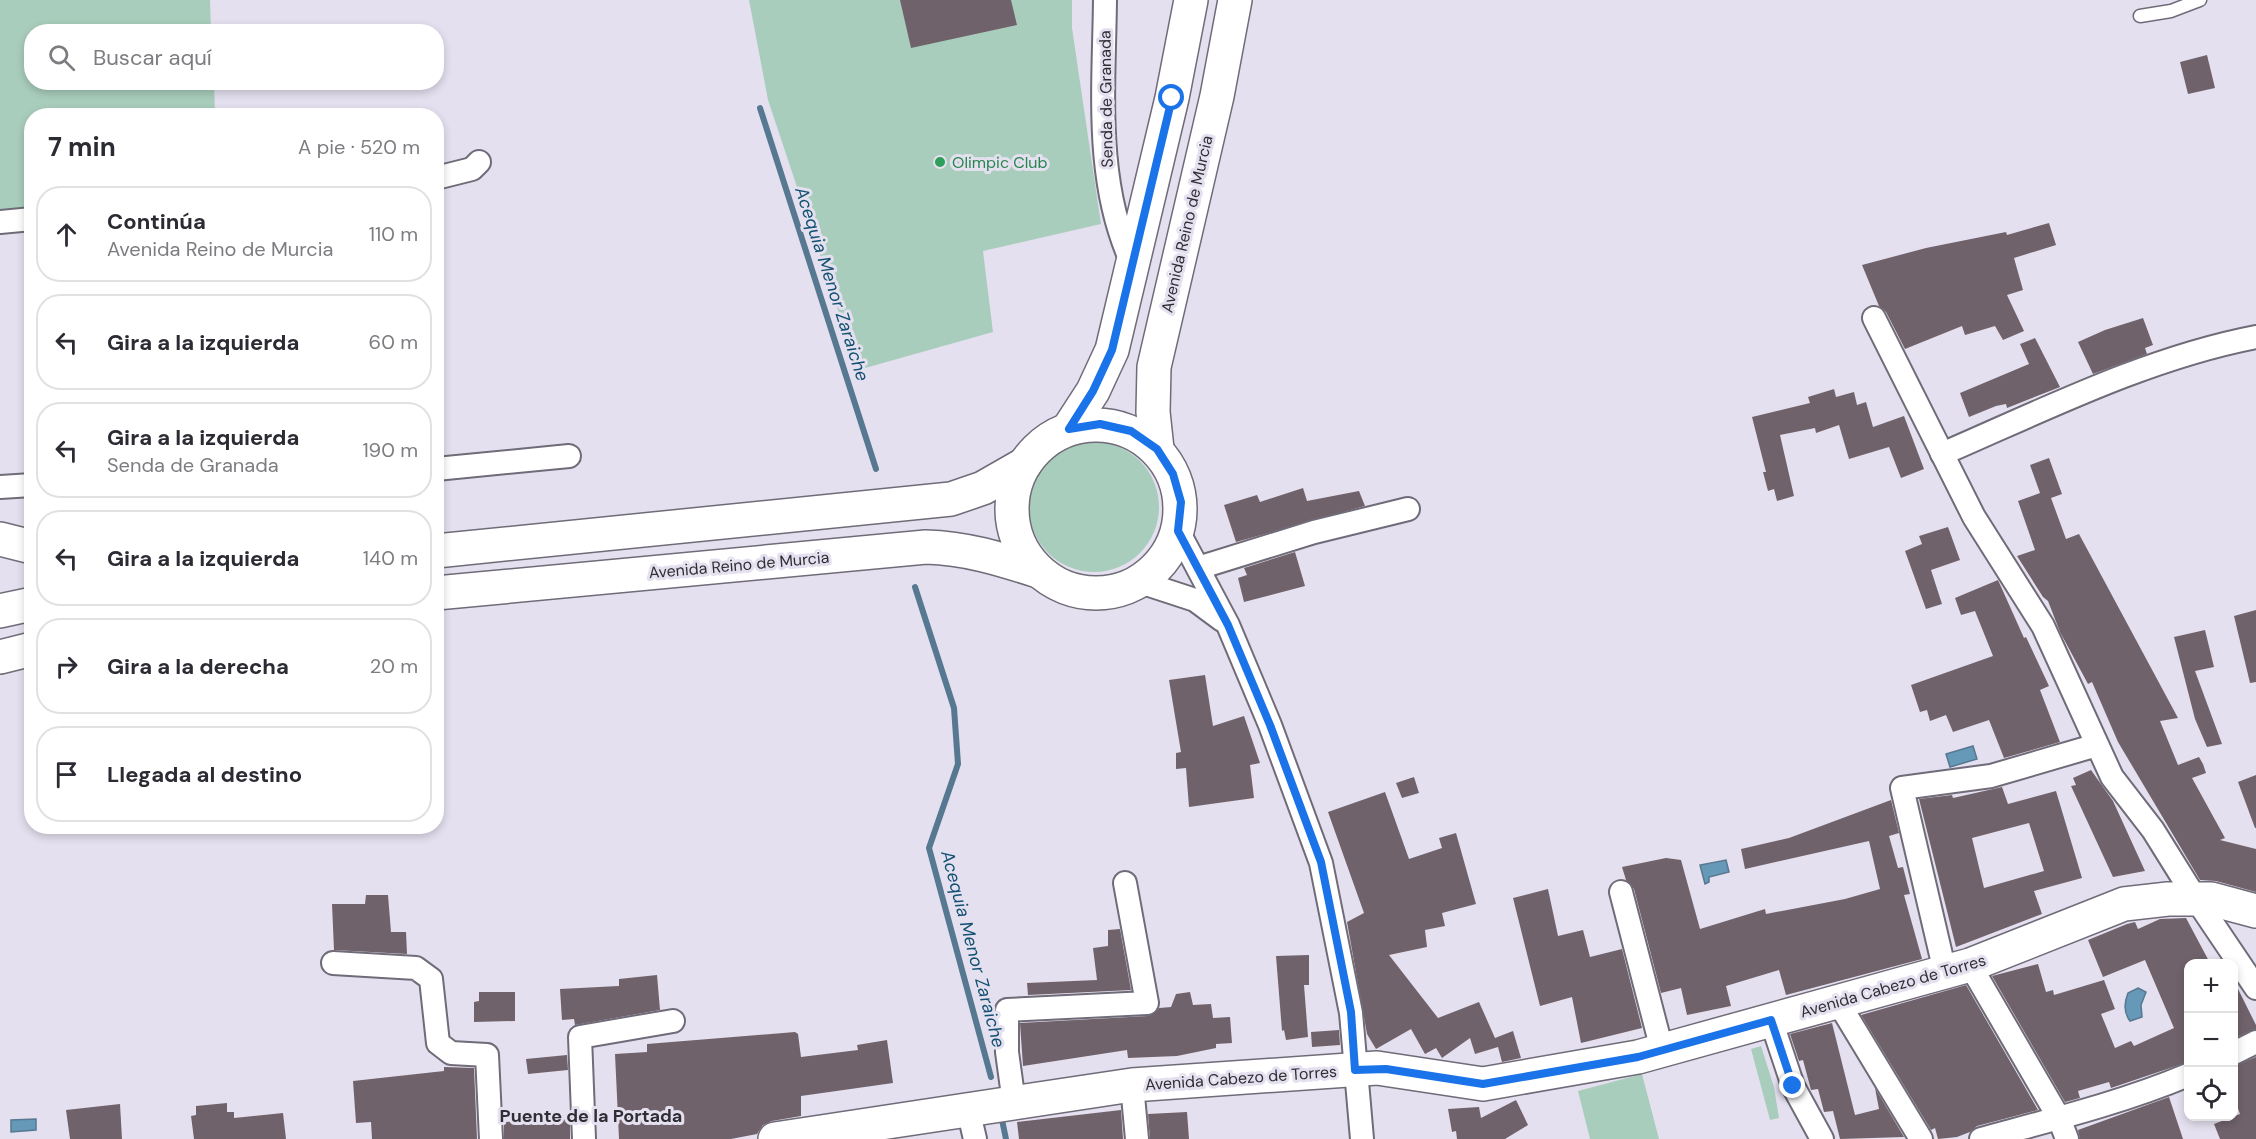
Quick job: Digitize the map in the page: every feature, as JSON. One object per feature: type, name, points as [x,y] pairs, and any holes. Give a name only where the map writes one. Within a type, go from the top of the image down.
[{"type":"main road","points":[[1069,429],[1093,391],[1112,350],[1172,98],[1191,0]]},
{"type":"main road","name":"Avenida Reino de Murcia","points":[[1157,449],[1153,412],[1154,368],[1217,96],[1235,0]]},
{"type":"main road","points":[[1100,424],[1131,431],[1157,449],[1173,474],[1181,502],[1178,531],[1164,560],[1140,582],[1108,593],[1077,592],[1049,580],[1038,571],[1021,548],[1012,520],[1014,490],[1025,464],[1044,442],[1069,429],[1100,424]]},
{"type":"main road","points":[[444,550],[951,499],[983,488],[1025,464]]},
{"type":"main road","points":[[0,539],[24,545]]},
{"type":"main road","name":"Avenida Reino de Murcia","points":[[444,592],[926,547],[955,548],[993,556],[1038,571]]},
{"type":"main road","points":[[0,611],[24,605]]},
{"type":"main road","points":[[0,657],[24,651]]},
{"type":"main road","name":"Avenida Cabezo de Torres","points":[[775,1139],[972,1124],[1014,1103],[1132,1085],[1386,1069],[1483,1084],[1662,1050],[1957,969],[2124,904],[2169,899],[2211,899],[2256,911]]},
{"type":"street","name":"Senda de Granada","points":[[1105,0],[1105,168],[1123,244],[1133,265]]},
{"type":"street","points":[[444,176],[472,169],[479,162]]},
{"type":"street","points":[[0,222],[24,220]]},
{"type":"street","points":[[1874,318],[1974,517],[2043,626],[2112,777],[2153,830],[2256,988]]},
{"type":"street","points":[[1942,454],[2073,397],[2178,357],[2256,337]]},
{"type":"street","points":[[444,468],[569,456]]},
{"type":"street","points":[[0,487],[24,486]]},
{"type":"street","points":[[1198,568],[1314,532],[1408,509]]},
{"type":"street","points":[[1178,531],[1228,625],[1270,725],[1321,862],[1351,1012],[1362,1139]]},
{"type":"street","points":[[1140,582],[1195,600],[1228,625]]},
{"type":"street","points":[[2063,1129],[1957,969],[1902,788],[1991,776],[2097,745]]},
{"type":"street","points":[[1014,1103],[1006,1052],[1007,1010],[1147,1003],[1125,883]]},
{"type":"street","points":[[1621,892],[1662,1050]]},
{"type":"street","points":[[333,963],[416,968],[431,979],[438,1043],[451,1053],[486,1055],[491,1139]]},
{"type":"street","points":[[1838,1002],[1921,1139]]},
{"type":"street","points":[[1771,1020],[1793,1086],[1822,1139]]},
{"type":"street","points":[[584,1139],[580,1037],[673,1021]]},
{"type":"street","points":[[2238,1051],[2256,1042]]},
{"type":"street","points":[[1981,1139],[2063,1129],[2184,1077]]},
{"type":"street","points":[[1132,1085],[1137,1139]]},
{"type":"lane","points":[[2140,16],[2171,11],[2200,0]]},
{"type":"green space","points":[[0,0],[210,0],[211,24],[24,24],[24,90],[214,90],[215,108],[24,108],[24,220],[0,222]]},
{"type":"green space","name":"Olimpic Club","points":[[749,0],[1072,0],[1072,28],[1101,224],[983,251],[993,332],[858,370],[768,100]]},
{"type":"green space","points":[[1094,442],[1119,447],[1140,461],[1154,482],[1159,507],[1154,532],[1140,553],[1119,567],[1094,572],[1069,567],[1048,553],[1034,532],[1029,507],[1034,482],[1048,461],[1069,447]]},
{"type":"green space","points":[[1761,1046],[1774,1087],[1779,1118],[1770,1120],[1751,1049]]},
{"type":"green space","points":[[1642,1074],[1659,1139],[1590,1139],[1578,1091]]},
{"type":"water","points":[[1973,746],[1977,759],[1950,767],[1946,754]]},
{"type":"water","points":[[1726,860],[1729,872],[1709,877],[1709,882],[1705,884],[1700,865]]},
{"type":"water","points":[[2138,988],[2146,992],[2141,1005],[2142,1017],[2130,1021],[2125,1011],[2126,1000],[2128,993]]},
{"type":"water","points":[[36,1119],[36,1130],[11,1132],[11,1120]]},
{"type":"building","points":[[900,0],[1011,0],[1017,25],[911,48]]},
{"type":"building","points":[[2207,55],[2215,88],[2188,94],[2180,62]]},
{"type":"building","points":[[2049,223],[2056,245],[2014,258],[2023,290],[2007,295],[2024,331],[2003,340],[1995,326],[1965,335],[1962,326],[1905,349],[1886,312],[1879,306],[1862,265],[1926,248],[2006,232],[2007,235]]},
{"type":"building","points":[[2143,318],[2153,345],[2145,348],[2147,354],[2093,374],[2078,342],[2105,330]]},
{"type":"building","points":[[2035,338],[2060,387],[2007,408],[2006,404],[1996,406],[1969,417],[1960,393],[2029,364],[2020,344]]},
{"type":"building","points":[[1834,389],[1836,397],[1854,392],[1857,405],[1866,402],[1873,427],[1904,416],[1924,469],[1901,478],[1889,447],[1849,459],[1839,425],[1816,433],[1815,428],[1780,435],[1794,496],[1777,501],[1774,489],[1768,491],[1763,472],[1766,472],[1752,417],[1810,403],[1808,397]]},
{"type":"building","points":[[2049,458],[2062,494],[2051,498],[2066,539],[2079,534],[2178,718],[2160,721],[2178,765],[2199,757],[2203,764],[2206,773],[2192,778],[2225,838],[2220,840],[2256,849],[2256,892],[2216,881],[2200,880],[2118,742],[2092,682],[2088,684],[2060,632],[2048,601],[2043,597],[2017,556],[2035,550],[2018,501],[2040,493],[2030,465]]},
{"type":"building","points":[[1303,488],[1307,501],[1359,491],[1365,506],[1236,542],[1224,505],[1257,495],[1260,502]]},
{"type":"building","points":[[1948,527],[1960,560],[1931,570],[1942,604],[1926,609],[1905,551],[1922,544],[1919,536]]},
{"type":"building","points":[[1295,552],[1305,586],[1244,602],[1238,578],[1247,575],[1244,568]]},
{"type":"building","points":[[1998,580],[2049,686],[2040,690],[2060,742],[2004,758],[1989,720],[1953,732],[1946,715],[1930,721],[1927,710],[1920,712],[1911,685],[1993,656],[1975,611],[1961,615],[1955,598]]},
{"type":"building","points":[[2256,610],[2256,682],[2250,683],[2234,616]]},
{"type":"building","points":[[2205,630],[2214,667],[2195,671],[2222,744],[2207,747],[2195,719],[2174,637]]},
{"type":"building","points":[[1205,675],[1213,726],[1244,716],[1260,763],[1250,765],[1254,798],[1189,807],[1186,768],[1176,769],[1176,753],[1181,752],[1169,680]]},
{"type":"building","points":[[2091,770],[2113,801],[2145,871],[2113,877],[2071,786],[2076,785],[2073,778]]},
{"type":"building","points":[[2256,775],[2256,828],[2255,828],[2238,782]]},
{"type":"building","points":[[1414,777],[1419,793],[1402,798],[1396,783]]},
{"type":"building","points":[[2002,787],[2008,804],[2056,791],[2082,878],[2034,891],[2042,914],[1956,947],[1919,799],[1952,795],[1953,798]],"holes":[[[2029,823],[2044,871],[1984,888],[1972,838]]]},
{"type":"building","points":[[1385,792],[1409,859],[1442,848],[1439,838],[1456,833],[1476,904],[1442,913],[1445,926],[1425,930],[1427,947],[1389,955],[1438,1018],[1479,1002],[1495,1038],[1513,1031],[1521,1058],[1502,1062],[1498,1047],[1475,1054],[1470,1038],[1442,1058],[1436,1048],[1425,1054],[1411,1029],[1376,1049],[1367,1034],[1347,922],[1364,913],[1328,812]]},
{"type":"building","points":[[1891,800],[1899,833],[1889,836],[1898,868],[1903,867],[1910,894],[1904,895],[1922,959],[1786,995],[1779,970],[1726,986],[1731,1006],[1687,1015],[1681,988],[1661,993],[1634,889],[1626,880],[1622,867],[1666,858],[1681,860],[1700,929],[1765,909],[1766,914],[1845,899],[1880,889],[1869,841],[1745,869],[1741,849],[1789,838]]},
{"type":"building","points":[[1548,889],[1558,936],[1583,930],[1590,957],[1622,949],[1642,1028],[1581,1043],[1572,997],[1540,1006],[1513,898]]},
{"type":"building","points":[[366,895],[388,895],[391,932],[406,932],[407,954],[334,950],[332,904],[365,904]]},
{"type":"building","points":[[2186,918],[2208,959],[2184,959],[2184,1063],[2111,1088],[2109,1082],[2078,1091],[2080,1098],[2065,1102],[1992,976],[2038,964],[2046,992],[2053,990],[2054,995],[2104,980],[2115,1009],[2101,1014],[2115,1048],[2131,1041],[2134,1046],[2174,1028],[2145,960],[2103,977],[2088,940],[2127,924],[2135,922],[2138,929],[2160,919]]},
{"type":"building","points":[[1120,929],[1131,990],[1028,995],[1027,983],[1097,980],[1093,948],[1108,946],[1108,930]]},
{"type":"building","points":[[1309,955],[1309,985],[1304,985],[1308,1037],[1286,1040],[1284,1030],[1282,1031],[1276,956]]},
{"type":"building","points":[[657,975],[660,1010],[575,1025],[574,1019],[562,1020],[560,989],[619,986],[619,979]]},
{"type":"building","points":[[1966,985],[2038,1110],[1977,1126],[1970,1132],[1957,1137],[1938,1139],[1935,1128],[1931,1130],[1861,1015]]},
{"type":"building","points":[[2238,989],[2256,1025],[2256,1029],[2238,1036]]},
{"type":"building","points":[[479,992],[515,992],[515,1021],[474,1022],[474,1002],[479,1001]]},
{"type":"building","points":[[1190,992],[1193,1005],[1211,1004],[1213,1018],[1230,1017],[1232,1043],[1216,1044],[1216,1048],[1177,1056],[1128,1058],[1127,1050],[1023,1066],[1020,1023],[1148,1016],[1159,1008],[1171,1007],[1176,994]]},
{"type":"building","points":[[1832,1023],[1855,1115],[1879,1109],[1875,1088],[1904,1137],[1840,1139],[1833,1111],[1824,1112],[1818,1089],[1811,1090],[1803,1060],[1799,1061],[1790,1034]]},
{"type":"building","points":[[1339,1030],[1340,1045],[1312,1047],[1311,1032]]},
{"type":"building","points":[[795,1032],[798,1034],[801,1057],[858,1050],[857,1045],[887,1040],[893,1083],[801,1096],[801,1116],[772,1121],[763,1125],[757,1134],[731,1139],[619,1139],[615,1054],[647,1052],[647,1044]]},
{"type":"building","points":[[567,1055],[568,1070],[528,1074],[526,1059]]},
{"type":"building","points":[[2256,1057],[2256,1139],[2220,1139],[2214,1124],[2222,1121],[2238,1121],[2240,1114],[2238,1064]]},
{"type":"building","points":[[444,1067],[474,1068],[477,1139],[372,1139],[371,1122],[356,1123],[353,1081],[444,1071]]},
{"type":"building","points":[[2169,1097],[2183,1139],[2080,1139],[2078,1130]]},
{"type":"building","points":[[1516,1100],[1528,1125],[1505,1139],[1457,1139],[1456,1131],[1452,1132],[1448,1109],[1479,1107],[1481,1118]]},
{"type":"building","points":[[227,1103],[227,1112],[234,1112],[234,1118],[283,1113],[286,1139],[194,1139],[191,1116],[196,1115],[196,1106]]},
{"type":"building","points":[[120,1104],[122,1139],[70,1139],[66,1110]]},
{"type":"building","points":[[1121,1110],[1123,1139],[1019,1139],[1017,1122]]},
{"type":"building","points":[[1187,1112],[1189,1139],[1150,1139],[1148,1114]]},
{"type":"building","points":[[570,1119],[570,1139],[504,1139],[504,1122]]},
{"type":"waterway","name":"Acequia Menor Zaraiche","points":[[760,108],[876,469]]},
{"type":"waterway","name":"Acequia Menor Zaraiche","points":[[915,587],[954,708],[958,764],[929,848],[991,1077]]},
{"type":"waterway","name":"Acequia Menor Zaraiche","points":[[1001,1115],[1006,1139]]},
{"type":"place","name":"Olimpic Club","points":[[940,162]]},
{"type":"district","name":"Puente de la Portada","points":[[591,1116]]},
{"type":"route","points":[[1172,98],[1112,350],[1093,391],[1069,429],[1100,424],[1131,431],[1157,449],[1173,474],[1181,502],[1178,531],[1228,625],[1270,725],[1321,862],[1351,1012],[1355,1070],[1377,1068],[1483,1084],[1638,1057],[1771,1020],[1793,1086]]}]
